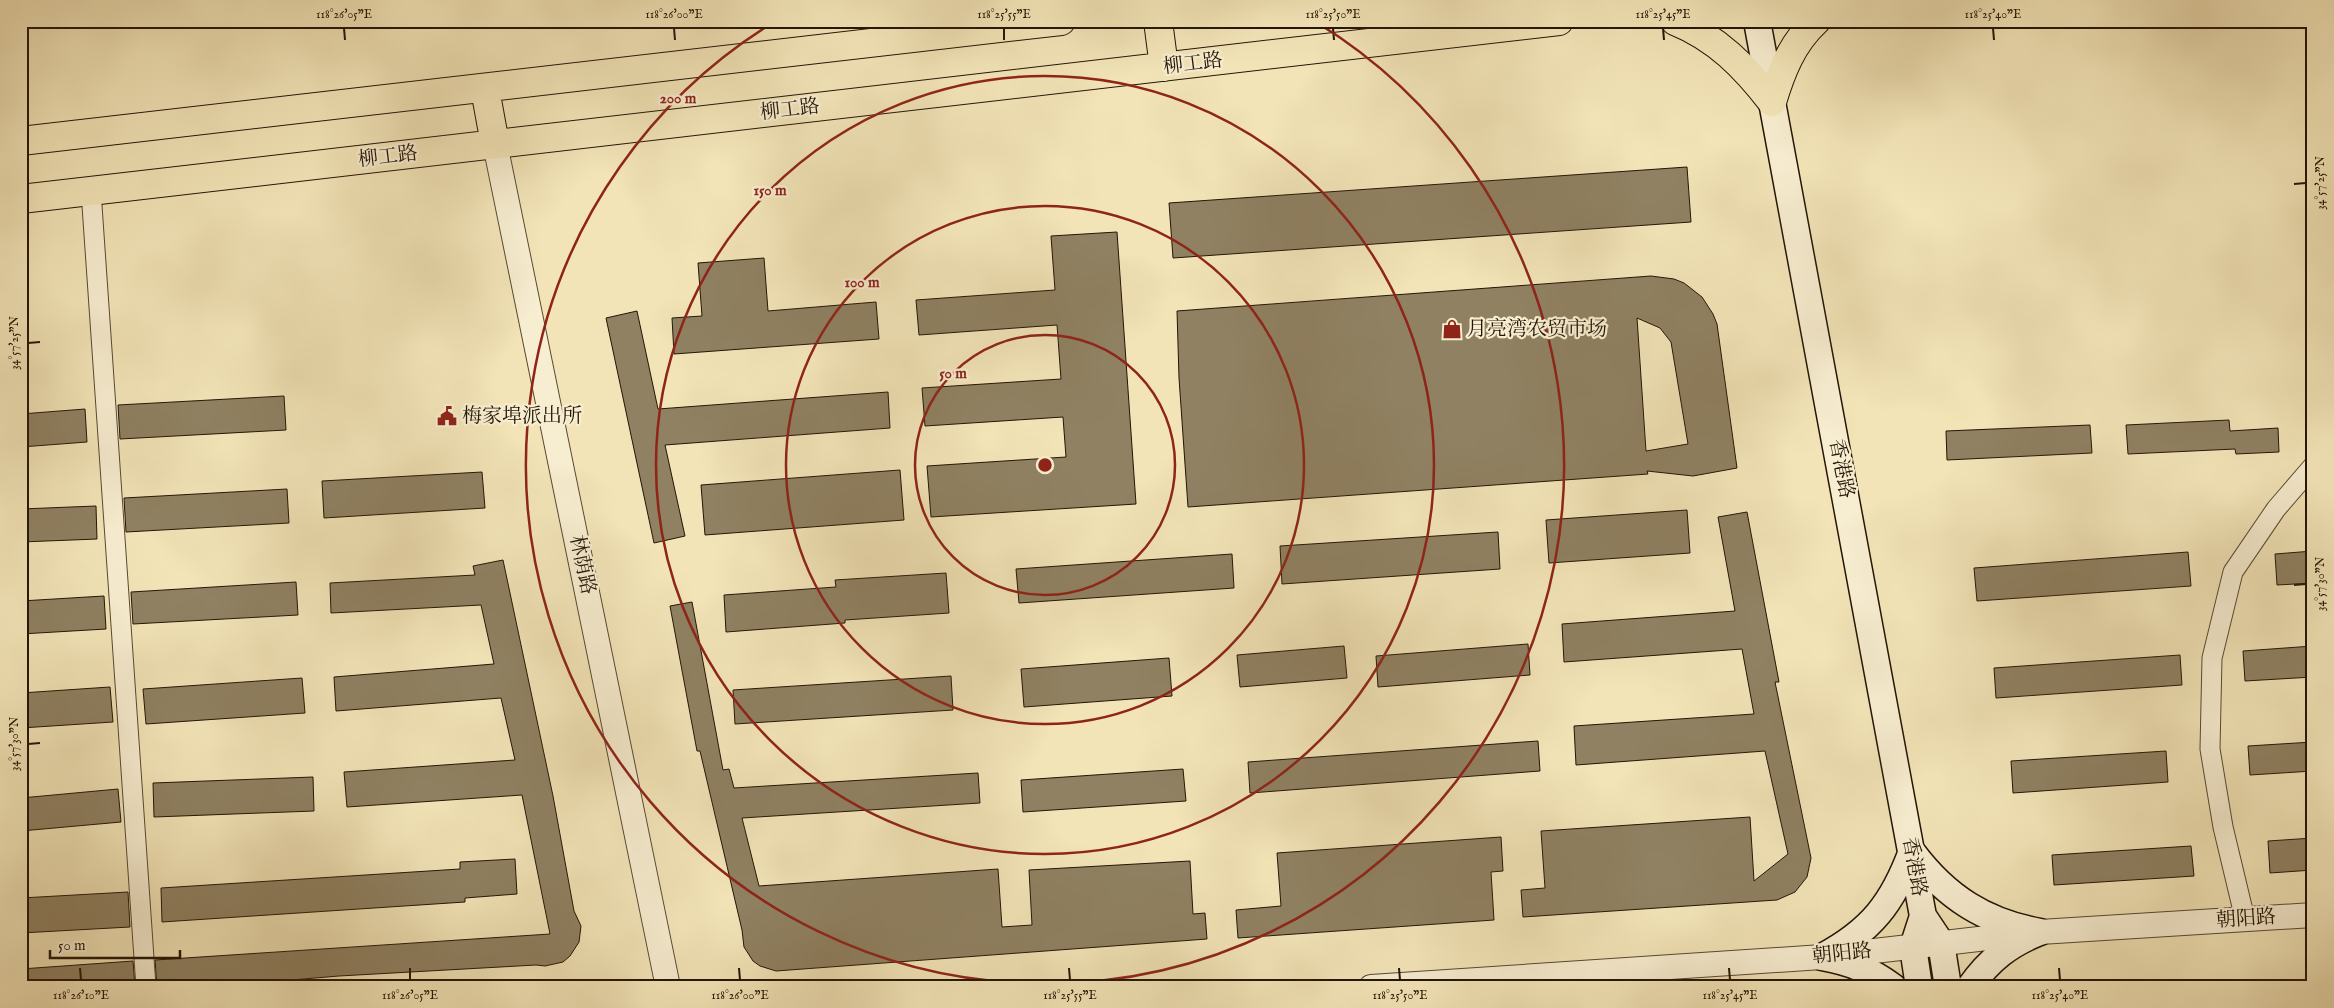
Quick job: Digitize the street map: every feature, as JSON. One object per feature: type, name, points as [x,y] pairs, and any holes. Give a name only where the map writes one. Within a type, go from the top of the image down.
[{"type":"main road","points":[[21,141],[1061,21]]},
{"type":"main road","points":[[1158,21],[1164,67]]},
{"type":"main road","name":"柳工路","points":[[21,199],[1559,21]]},
{"type":"main road","points":[[1675,21],[1693,29],[1723,48],[1749,73],[1772,102]]},
{"type":"main road","name":"香港路","points":[[1757,21],[1923,916],[1941,943],[1948,987]]},
{"type":"main road","points":[[1772,102],[1780,75],[1792,50],[1816,21]]},
{"type":"main road","points":[[485,88],[495,144]]},
{"type":"main road","points":[[1912,850],[1927,872],[1966,906],[1989,918],[2014,927],[2040,932]]},
{"type":"main road","points":[[1822,957],[1863,932],[1879,915],[1893,895],[1912,850]]},
{"type":"main road","name":"香港路","points":[[1919,987],[1912,946],[1923,916]]},
{"type":"main road","points":[[1970,987],[1982,969],[1998,953],[2018,941],[2040,932]]},
{"type":"main road","points":[[1822,957],[1850,962],[1876,974],[1893,987]]},
{"type":"street","name":"林荫路","points":[[495,144],[668,987]]},
{"type":"street","points":[[91,191],[146,987]]},
{"type":"street","points":[[2245,919],[2224,827],[2210,749],[2212,658],[2233,572],[2276,509],[2313,466]]},
{"type":"street","name":"朝阳路","points":[[1371,987],[1822,957],[2040,932],[2313,914]]},
{"type":"building","points":[[1687,167],[1691,222],[1173,258],[1169,203]]},
{"type":"building","points":[[1117,232],[1136,504],[931,517],[927,466],[1066,457],[1063,417],[925,426],[922,388],[1061,379],[1057,325],[919,335],[916,300],[1055,290],[1051,236]]},
{"type":"building","points":[[764,258],[768,311],[876,302],[879,339],[674,354],[672,318],[702,316],[698,263]]},
{"type":"building","points":[[1651,276],[1674,279],[1684,283],[1702,297],[1717,324],[1737,468],[1693,476],[1647,471],[1648,474],[1188,507],[1179,378],[1177,311]],"holes":[[[1637,318],[1660,328],[1671,342],[1688,444],[1646,451]]]},
{"type":"building","points":[[637,311],[658,409],[888,392],[890,428],[665,445],[685,536],[654,543],[606,318]]},
{"type":"building","points":[[284,396],[286,430],[120,439],[118,405]]},
{"type":"building","points":[[85,409],[87,442],[21,447],[21,414]]},
{"type":"building","points":[[2229,420],[2230,431],[2278,428],[2279,452],[2236,454],[2235,449],[2128,454],[2126,425]]},
{"type":"building","points":[[2090,425],[2092,453],[1947,460],[1946,431]]},
{"type":"building","points":[[900,470],[904,520],[705,535],[701,485]]},
{"type":"building","points":[[482,472],[485,508],[324,518],[322,481]]},
{"type":"building","points":[[287,489],[289,523],[126,532],[124,498]]},
{"type":"building","points":[[96,506],[97,539],[21,542],[21,509]]},
{"type":"building","points":[[1687,510],[1690,553],[1549,563],[1546,520]]},
{"type":"building","points":[[1747,512],[1779,682],[1775,682],[1811,858],[1807,877],[1795,892],[1777,900],[1523,917],[1521,890],[1545,888],[1541,831],[1750,817],[1754,881],[1788,854],[1765,751],[1576,765],[1574,726],[1754,714],[1742,649],[1564,662],[1562,624],[1735,611],[1718,517]]},
{"type":"building","points":[[1498,532],[1500,569],[1282,584],[1280,546]]},
{"type":"building","points":[[2313,551],[2313,583],[2277,585],[2275,554]]},
{"type":"building","points":[[2188,552],[2191,586],[1977,601],[1974,568]]},
{"type":"building","points":[[1232,554],[1234,588],[1019,603],[1016,569]]},
{"type":"building","points":[[503,560],[553,796],[574,911],[581,926],[579,942],[570,956],[563,962],[545,966],[339,976],[209,987],[157,987],[155,960],[550,934],[522,795],[347,807],[344,772],[515,760],[501,698],[336,711],[334,677],[494,664],[481,605],[331,613],[330,583],[475,575],[473,566]]},
{"type":"building","points":[[946,573],[949,613],[845,620],[845,623],[726,632],[724,595],[836,587],[835,580]]},
{"type":"building","points":[[296,582],[298,615],[133,624],[131,592]]},
{"type":"building","points":[[104,596],[106,629],[21,634],[21,601]]},
{"type":"building","points":[[692,602],[723,770],[729,769],[734,788],[978,773],[980,803],[742,818],[759,886],[998,869],[1002,927],[1032,925],[1029,870],[1190,861],[1193,914],[1205,913],[1207,939],[776,971],[760,966],[753,961],[744,947],[742,930],[700,751],[697,751],[670,606]]},
{"type":"building","points":[[1528,644],[1530,675],[1378,687],[1376,656]]},
{"type":"building","points":[[1344,646],[1347,678],[1240,687],[1237,655]]},
{"type":"building","points":[[2313,646],[2313,677],[2245,681],[2243,651]]},
{"type":"building","points":[[2180,655],[2182,685],[1996,698],[1994,668]]},
{"type":"building","points":[[1169,658],[1172,696],[1024,707],[1021,669]]},
{"type":"building","points":[[951,676],[953,710],[735,724],[733,690]]},
{"type":"building","points":[[302,678],[305,713],[146,724],[143,689]]},
{"type":"building","points":[[110,687],[113,722],[21,728],[21,693]]},
{"type":"building","points":[[1538,741],[1540,771],[1250,793],[1248,762]]},
{"type":"building","points":[[2313,742],[2313,771],[2250,775],[2248,746]]},
{"type":"building","points":[[2166,751],[2168,782],[2013,793],[2011,761]]},
{"type":"building","points":[[1183,769],[1186,801],[1023,812],[1021,780]]},
{"type":"building","points":[[313,777],[314,811],[154,817],[153,783]]},
{"type":"building","points":[[118,789],[121,822],[21,831],[21,798]]},
{"type":"building","points":[[1501,837],[1503,871],[1491,872],[1494,920],[1238,938],[1236,910],[1281,906],[1277,853]]},
{"type":"building","points":[[2313,838],[2313,870],[2270,873],[2268,841]]},
{"type":"building","points":[[2191,846],[2194,876],[2054,885],[2052,855]]},
{"type":"building","points":[[515,859],[517,894],[465,898],[465,902],[162,922],[161,888],[460,869],[460,862]]},
{"type":"building","points":[[128,892],[130,927],[21,933],[21,898]]},
{"type":"building","points":[[133,961],[135,987],[21,987],[21,969]]},
{"type":"place","name":"月亮湾农贸市场","points":[[1452,329]]},
{"type":"place","name":"梅家埠派出所","points":[[447,416]]}]
